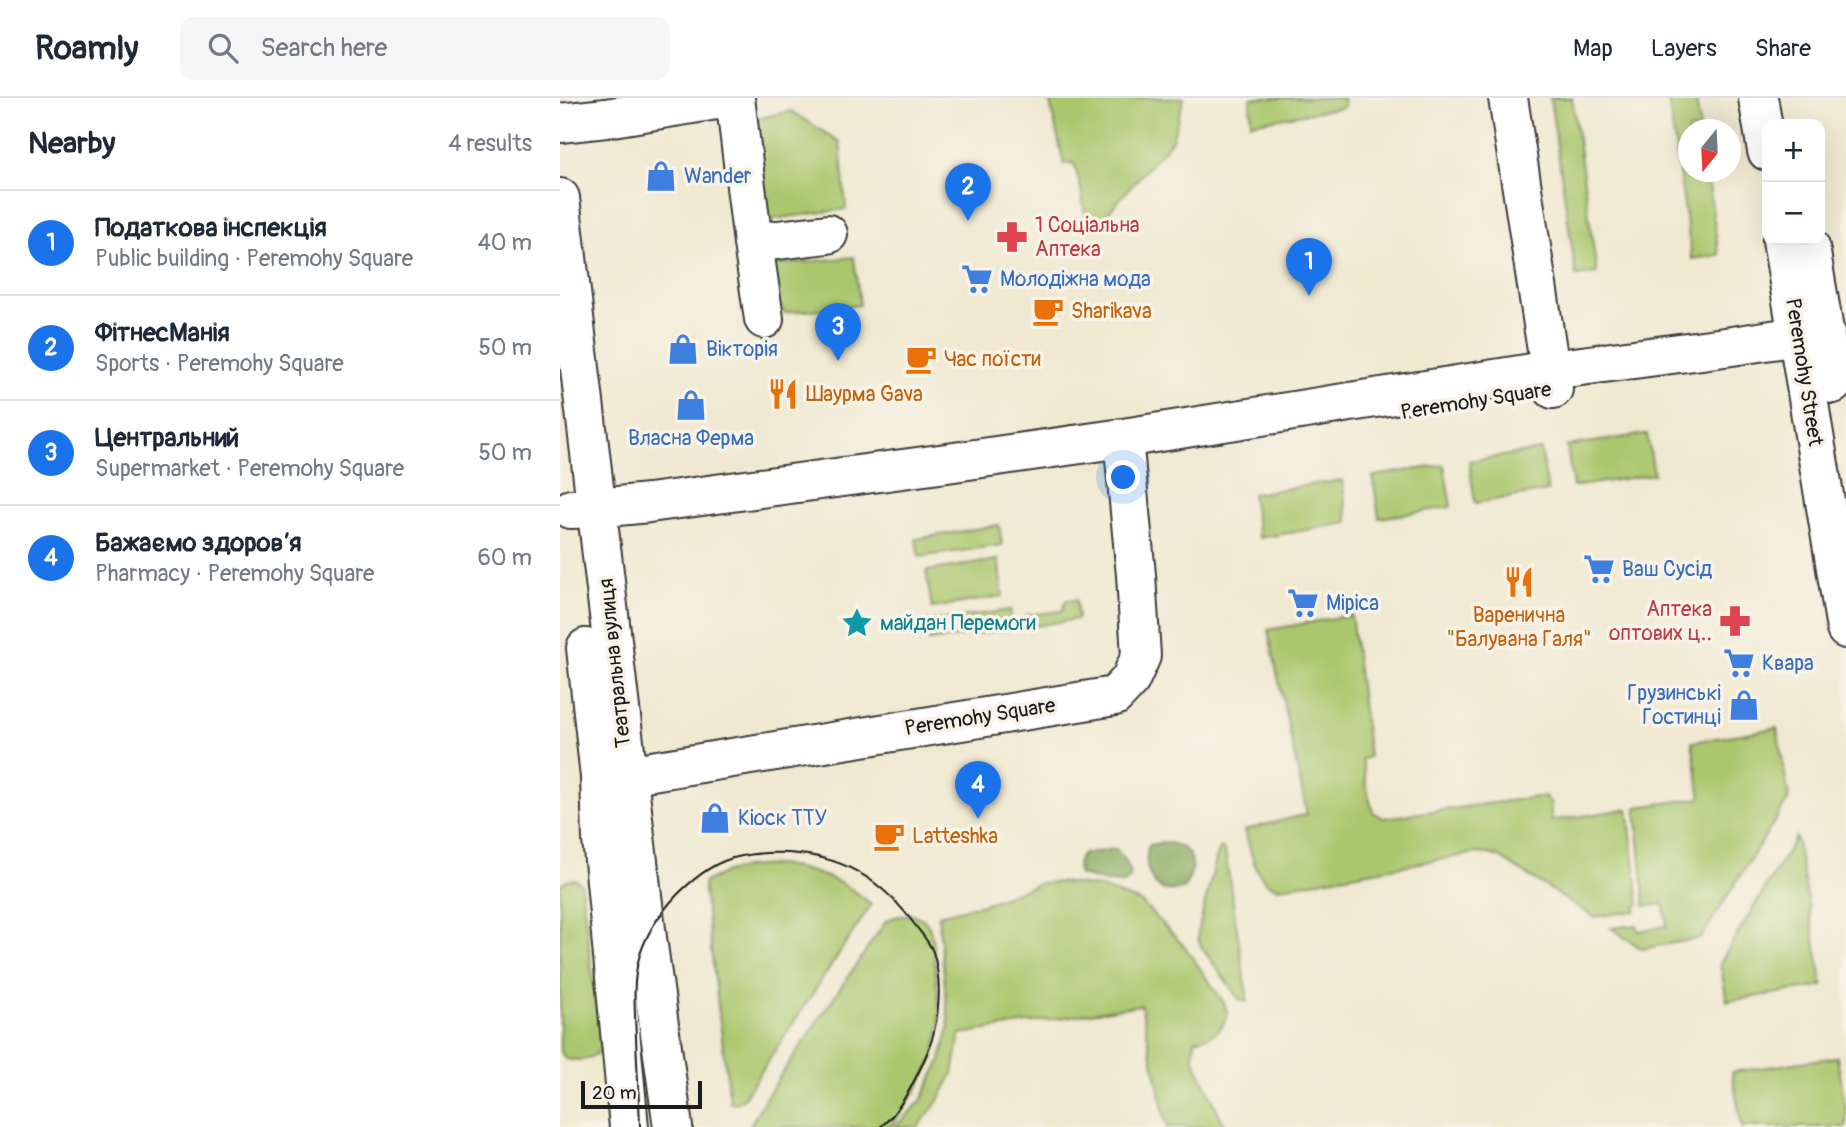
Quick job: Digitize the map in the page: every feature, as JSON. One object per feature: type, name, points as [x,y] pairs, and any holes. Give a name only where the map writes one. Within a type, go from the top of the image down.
[{"type":"street","points":[[560,124],[729,98]]},
{"type":"street","points":[[735,98],[764,319]]},
{"type":"street","points":[[1508,98],[1552,379]]},
{"type":"street","points":[[1758,98],[1762,122]]},
{"type":"street","points":[[1786,98],[1789,119]]},
{"type":"street","name":"Театральна вулиця","points":[[560,198],[585,519],[613,776],[647,938],[673,1127]]},
{"type":"street","points":[[753,243],[828,234]]},
{"type":"street","name":"Peremohy Street","points":[[1784,245],[1821,342],[1846,469]]},
{"type":"street","name":"Peremohy Street","points":[[1810,245],[1821,342],[1846,629]]},
{"type":"street","name":"Peremohy Square","points":[[585,519],[934,465],[1124,448],[1552,379],[1725,363],[1821,342]]},
{"type":"street","points":[[560,409],[585,519]]},
{"type":"street","name":"Peremohy Square","points":[[613,776],[1115,696],[1130,680],[1141,656],[1124,448]]},
{"type":"street","name":"Театральна вулиця","points":[[613,776],[602,839],[629,1127]]},
{"type":"green space","points":[[1049,98],[1184,98],[1172,140],[1097,225],[1088,230],[1074,163],[1064,164]]},
{"type":"green space","points":[[1250,98],[1343,98],[1344,107],[1251,123]]},
{"type":"green space","points":[[1550,98],[1572,98],[1597,273],[1576,276]]},
{"type":"green space","points":[[1668,98],[1696,98],[1699,119],[1678,119],[1678,165]]},
{"type":"green space","points":[[791,111],[840,142],[846,209],[773,219],[777,265],[854,257],[860,305],[784,313],[758,267],[742,128],[760,118]]},
{"type":"green space","points":[[1681,182],[1708,182],[1719,255],[1692,259]]},
{"type":"green space","points":[[1647,434],[1654,474],[1573,487],[1567,446]]},
{"type":"green space","points":[[1541,450],[1548,491],[1475,503],[1469,461]]},
{"type":"green space","points":[[1444,465],[1451,507],[1379,518],[1373,476]]},
{"type":"green space","points":[[1342,480],[1348,523],[1259,538],[1252,494]]},
{"type":"green space","points":[[999,525],[1002,545],[919,557],[916,539]]},
{"type":"green space","points":[[998,560],[1003,596],[932,608],[926,571]]},
{"type":"green space","points":[[1066,600],[1076,600],[1078,619],[1028,627],[1027,615],[1062,611]]},
{"type":"green space","points":[[1010,610],[1013,629],[929,641],[926,622]]},
{"type":"green space","points":[[1351,615],[1369,757],[1362,759],[1373,812],[1383,818],[1545,796],[1551,804],[1551,821],[1628,809],[1639,905],[1635,907],[1636,911],[1594,917],[1499,857],[1489,854],[1476,853],[1278,888],[1264,879],[1255,865],[1245,830],[1307,814],[1268,630]]},
{"type":"green space","points":[[1777,728],[1789,798],[1701,938],[1642,949],[1611,928],[1637,925],[1639,931],[1667,926],[1664,904],[1645,906],[1636,807],[1701,798],[1692,742]]},
{"type":"green space","points":[[1796,837],[1823,986],[1727,1001],[1720,963]]},
{"type":"green space","points":[[1164,842],[1182,848],[1191,858],[1191,872],[1183,889],[1162,889],[1149,874],[1149,845]]},
{"type":"green space","points":[[1221,848],[1225,851],[1247,1002],[1240,1000],[1198,939],[1217,855]]},
{"type":"green space","points":[[1116,849],[1129,870],[1130,878],[1124,883],[1106,882],[1079,875],[1077,864],[1082,854]]},
{"type":"green space","points":[[782,865],[830,878],[852,889],[871,905],[743,1099],[730,1103],[703,883],[741,868]]},
{"type":"green space","points":[[575,879],[581,884],[601,1043],[599,1052],[595,1055],[575,1060],[566,1059],[560,1052],[560,885]]},
{"type":"green space","points":[[1060,882],[1098,887],[1141,902],[1185,947],[1224,1003],[1228,1014],[1223,1025],[1212,1035],[1195,1040],[1193,1057],[1225,1127],[1167,1127],[1141,1005],[960,1034],[953,1074],[939,1100],[918,1127],[895,1127],[921,1101],[941,1060],[949,1027],[938,915],[984,904],[1041,883]]},
{"type":"green space","points":[[912,914],[923,919],[929,926],[933,941],[940,1024],[933,1060],[891,1127],[749,1127],[766,1097],[886,921]]},
{"type":"green space","points":[[1837,1057],[1846,1110],[1846,1127],[1742,1127],[1732,1072]]},
{"type":"tram line","points":[[640,1127],[635,987],[639,958],[646,940],[654,924],[677,895],[711,867],[729,859],[766,853],[810,855],[848,867],[866,877],[897,904],[924,936],[933,952],[939,989],[932,1040],[908,1092],[895,1112],[880,1127]]},
{"type":"place","name":"Wander","points":[[661,176]]},
{"type":"place","name":"ФітнесМанія","points":[[968,221]]},
{"type":"place","name":"1 Соціальна Аптека","points":[[1012,237]]},
{"type":"place","name":"Молодіжна мода","points":[[977,279]]},
{"type":"place","name":"Податкова інспекція","points":[[1309,296]]},
{"type":"place","name":"Sharikava","points":[[1048,311]]},
{"type":"place","name":"Вікторія","points":[[683,349]]},
{"type":"place","name":"Час поїсти","points":[[921,359]]},
{"type":"place","name":"Центральний","points":[[838,361]]},
{"type":"place","name":"Шаурма Gava","points":[[783,394]]},
{"type":"place","name":"Власна Ферма","points":[[691,405]]},
{"type":"place","name":"Ваш Сусід","points":[[1599,569]]},
{"type":"place","name":"Варенична \"Балувана Галя\"","points":[[1519,582]]},
{"type":"place","name":"Міріса","points":[[1303,603]]},
{"type":"place","name":"Аптека оптових ц‥","points":[[1735,621]]},
{"type":"place","name":"майдан Перемоги","points":[[857,623]]},
{"type":"place","name":"Квара","points":[[1739,663]]},
{"type":"place","name":"Грузинські Гостинці","points":[[1744,705]]},
{"type":"place","name":"Кіоск ТТУ","points":[[715,818]]},
{"type":"place","name":"Бажаємо здоровʼя","points":[[978,819]]},
{"type":"place","name":"Latteshka","points":[[889,836]]}]
